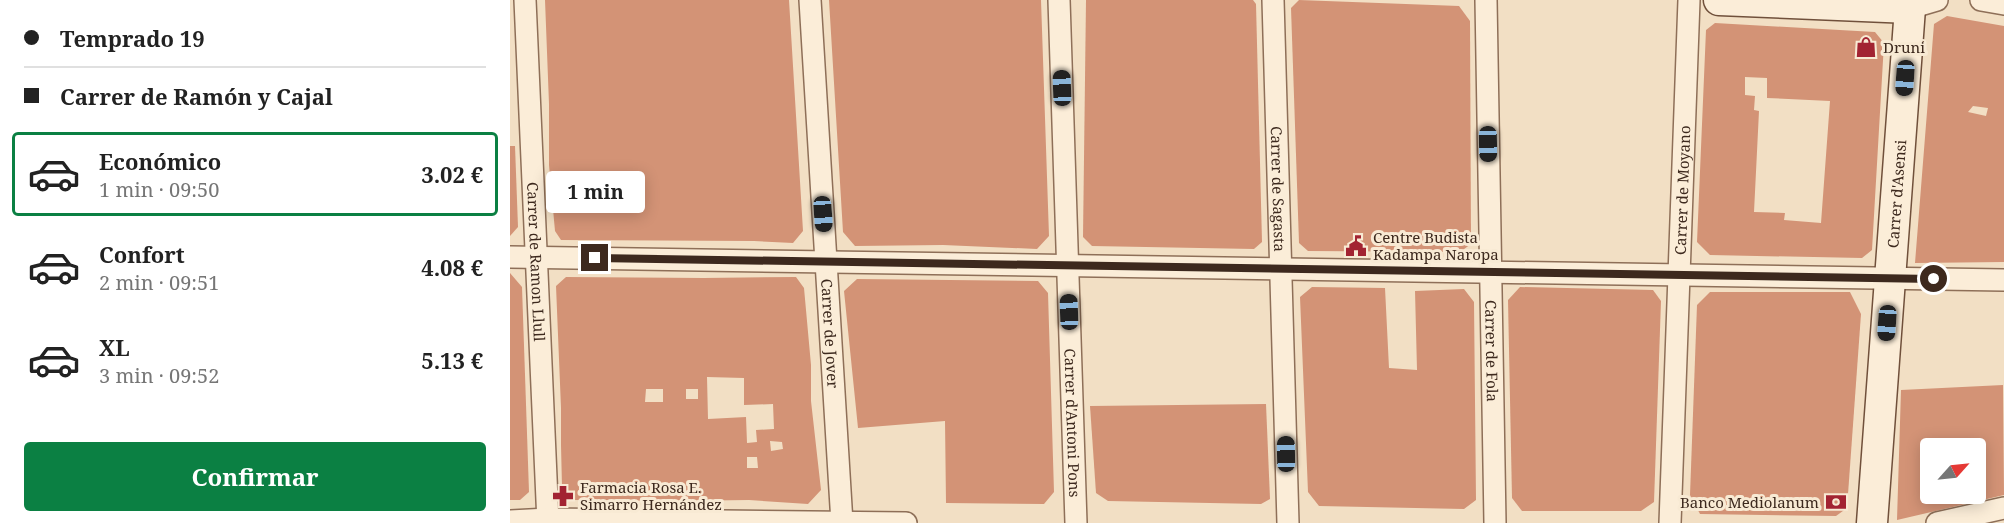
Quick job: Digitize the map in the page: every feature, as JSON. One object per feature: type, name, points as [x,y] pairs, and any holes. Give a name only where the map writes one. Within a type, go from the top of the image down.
[{"type":"street","name":"Carrer de Ramon Llull","points":[[525,0],[548,521]]},
{"type":"street","name":"Carrer de Jover","points":[[810,0],[842,523]]},
{"type":"street","name":"Carrer d'Antoni Pons","points":[[1059,0],[1076,523]]},
{"type":"street","name":"Carrer de Sagasta","points":[[1273,0],[1288,523]]},
{"type":"street","name":"Carrer de Fola","points":[[1486,0],[1495,523]]},
{"type":"street","name":"Carrer de Moyano","points":[[1670,523],[1689,0]]},
{"type":"street","points":[[1719,0],[1920,3]]},
{"type":"street","points":[[1981,0],[2004,4]]},
{"type":"street","name":"Carrer d'Asensi","points":[[1872,523],[1890,278],[1920,3]]},
{"type":"street","points":[[510,257],[2004,279]]},
{"type":"street","points":[[1937,523],[2004,508]]},
{"type":"street","points":[[510,521],[906,523]]},
{"type":"building","points":[[545,0],[789,0],[803,231],[793,243],[561,240],[555,231],[549,165]]},
{"type":"building","points":[[829,0],[1041,0],[1049,236],[1037,249],[943,245],[855,246],[843,232]]},
{"type":"building","points":[[1086,0],[1253,0],[1256,4],[1262,242],[1254,249],[1092,246],[1083,237]]},
{"type":"building","points":[[1299,0],[1459,6],[1470,21],[1471,244],[1460,252],[1308,251],[1299,243],[1291,8]]},
{"type":"building","points":[[1947,16],[2004,26],[2004,262],[1915,263],[1934,24]],"holes":[[[1973,106],[1988,108],[1986,116],[1968,112]]]},
{"type":"building","points":[[1715,23],[1875,32],[1884,43],[1872,250],[1862,258],[1710,255],[1697,242],[1706,30]],"holes":[[[1745,77],[1767,78],[1767,98],[1830,101],[1821,223],[1784,220],[1785,213],[1754,212],[1759,111],[1754,110],[1755,96],[1745,95]]]},
{"type":"building","points":[[510,146],[515,146],[518,227],[510,236]]},
{"type":"building","points":[[510,273],[522,287],[529,492],[520,500],[510,500]]},
{"type":"building","points":[[566,277],[796,277],[804,288],[811,365],[811,401],[821,490],[808,504],[749,500],[574,500],[562,487],[556,286]],"holes":[[[707,377],[744,378],[744,405],[773,404],[774,429],[756,430],[757,442],[747,443],[746,417],[708,419]],[[646,389],[663,389],[663,402],[645,402]],[[686,389],[698,389],[698,399],[686,399]],[[770,441],[782,442],[783,449],[771,451]],[[747,457],[757,457],[758,468],[747,468]]]},
{"type":"building","points":[[857,279],[1038,281],[1048,293],[1054,492],[1044,504],[946,503],[945,421],[858,428],[844,291]]},
{"type":"building","points":[[1312,287],[1385,288],[1389,368],[1417,370],[1415,291],[1464,289],[1474,302],[1476,500],[1464,509],[1319,506],[1308,492],[1300,297]]},
{"type":"building","points":[[1520,287],[1653,290],[1661,301],[1654,502],[1641,511],[1522,511],[1512,498],[1508,300]]},
{"type":"building","points":[[1710,292],[1850,292],[1861,314],[1847,508],[1836,516],[1700,514],[1690,495],[1697,305]]},
{"type":"building","points":[[2003,385],[2004,495],[1986,499],[1986,438],[1920,438],[1920,504],[1965,504],[1897,520],[1901,390]]},
{"type":"building","points":[[1266,404],[1270,499],[1261,504],[1108,501],[1096,493],[1090,406]]},
{"type":"place","name":"Druni","points":[[1866,47]]},
{"type":"place","name":"Centre Budista Kadampa Naropa","points":[[1356,246]]},
{"type":"place","name":"Farmacia Rosa E. Simarro Hernández","points":[[563,496]]},
{"type":"place","name":"Banco Mediolanum","points":[[1836,502]]},
{"type":"route","points":[[595,258],[1934,279]]}]
